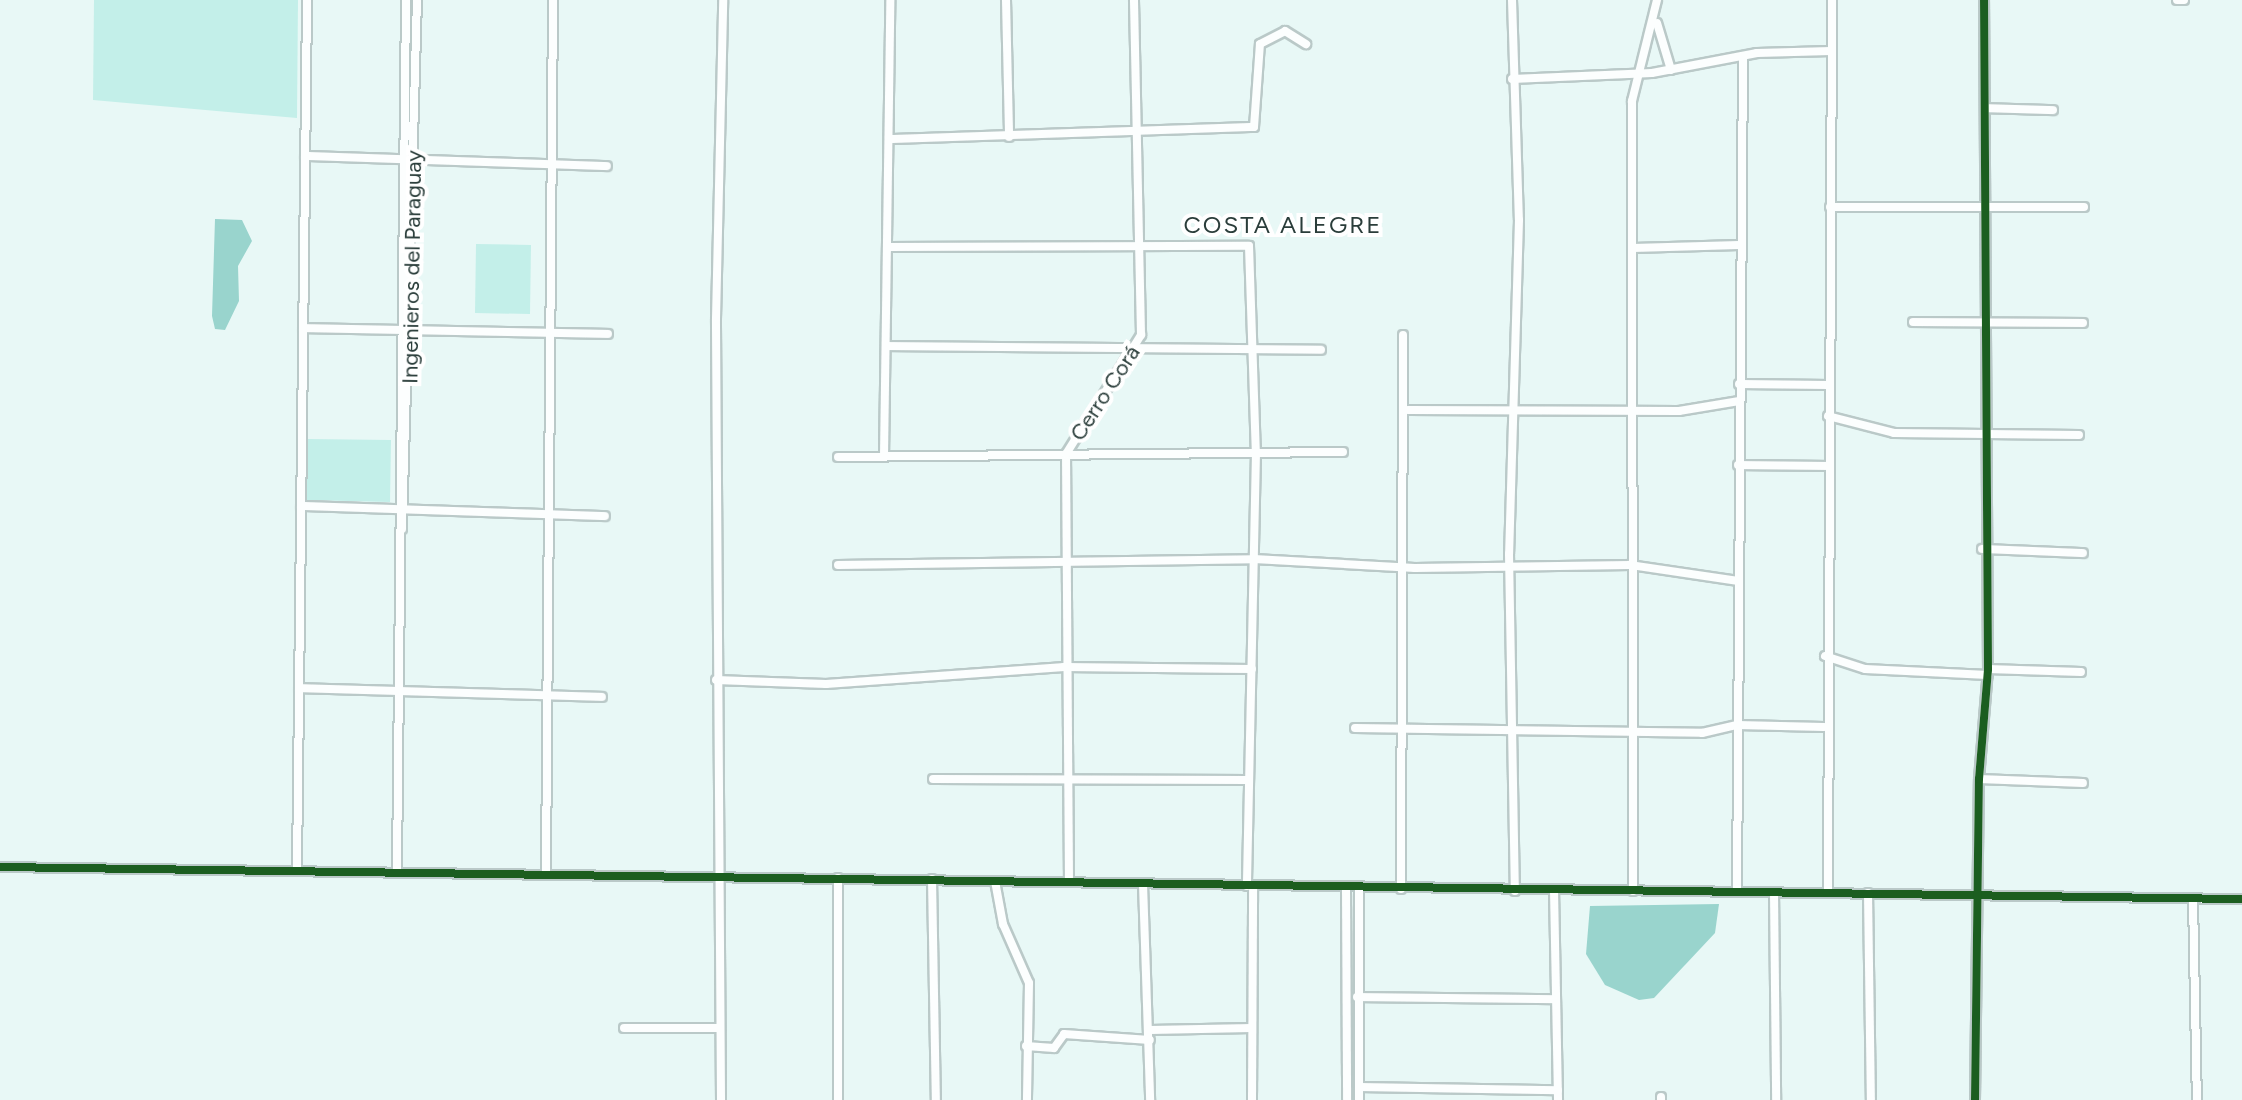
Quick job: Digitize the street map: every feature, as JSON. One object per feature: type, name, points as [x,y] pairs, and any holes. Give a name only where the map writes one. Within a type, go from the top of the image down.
[{"type":"street","points":[[297,869],[307,0]]},
{"type":"street","name":"Ingenieros del Paraguay","points":[[397,870],[401,534],[396,509],[406,0]]},
{"type":"street","name":"Ingenieros del Paraguay","points":[[401,534],[407,510],[417,0]]},
{"type":"street","points":[[546,871],[553,0]]},
{"type":"street","points":[[721,1100],[716,680],[723,0]]},
{"type":"street","points":[[884,456],[890,0]]},
{"type":"street","points":[[1006,0],[1009,137]]},
{"type":"street","name":"Cerro Corá","points":[[1069,882],[1064,667],[1066,454],[1137,348],[1139,244],[1134,0]]},
{"type":"street","points":[[1512,0],[1512,79],[1519,220],[1511,406],[1510,566],[1515,891]]},
{"type":"street","points":[[1657,0],[1657,23],[1671,70]]},
{"type":"street","points":[[1828,893],[1824,727],[1832,0]]},
{"type":"street","points":[[1975,1100],[1979,779],[1988,672],[1982,549],[1984,0]]},
{"type":"street","points":[[2177,0],[2184,0]]},
{"type":"street","points":[[1633,891],[1629,730],[1635,409],[1632,101],[1657,23]]},
{"type":"street","points":[[889,139],[1137,136],[1254,127],[1260,44],[1285,31],[1306,44]]},
{"type":"street","points":[[1512,79],[1671,70],[1743,59],[1831,51]]},
{"type":"street","points":[[1737,892],[1739,245],[1743,59]]},
{"type":"street","points":[[1985,108],[2053,110]]},
{"type":"street","points":[[305,156],[607,166]]},
{"type":"street","points":[[1830,207],[2084,207]]},
{"type":"street","points":[[1633,248],[1739,245]]},
{"type":"street","points":[[887,247],[1249,246],[1250,351],[1256,452],[1249,780],[1252,1100]]},
{"type":"street","points":[[1913,322],[1985,319],[2083,323]]},
{"type":"street","points":[[303,328],[608,334]]},
{"type":"street","points":[[1401,889],[1402,567],[1408,410],[1403,335]]},
{"type":"street","points":[[886,346],[1321,350]]},
{"type":"street","points":[[1739,384],[1828,385]]},
{"type":"street","points":[[1408,410],[1451,414],[1511,406],[1635,409],[1739,401]]},
{"type":"street","points":[[1828,416],[1894,433],[2079,435]]},
{"type":"street","points":[[838,457],[1343,452]]},
{"type":"street","points":[[1738,465],[1827,466]]},
{"type":"street","points":[[301,506],[605,516]]},
{"type":"street","points":[[1982,549],[2083,553]]},
{"type":"street","points":[[838,565],[1254,559],[1402,567],[1630,565],[1738,581]]},
{"type":"street","points":[[1825,656],[1858,668],[2081,672]]},
{"type":"street","points":[[716,680],[826,684],[1064,667],[1252,669]]},
{"type":"street","points":[[299,688],[602,697]]},
{"type":"street","points":[[1355,728],[1702,733],[1737,725],[1824,727]]},
{"type":"street","points":[[933,779],[1067,776],[1249,780]]},
{"type":"street","points":[[1979,779],[2083,783]]},
{"type":"street","points":[[0,867],[719,873],[1515,891],[2242,899]]},
{"type":"street","points":[[838,878],[838,1100]]},
{"type":"street","points":[[932,879],[936,1100]]},
{"type":"street","points":[[995,881],[1003,924],[1029,983],[1027,1100]]},
{"type":"street","points":[[1143,884],[1150,1100]]},
{"type":"street","points":[[1346,888],[1347,1100]]},
{"type":"street","points":[[1359,888],[1359,1100]]},
{"type":"street","points":[[1554,890],[1558,1100]]},
{"type":"street","points":[[1774,892],[1776,1100]]},
{"type":"street","points":[[1868,893],[1871,1100]]},
{"type":"street","points":[[2193,898],[2197,1100]]},
{"type":"street","points":[[1347,997],[1556,999]]},
{"type":"street","points":[[624,1028],[720,1028]]},
{"type":"street","points":[[1026,1046],[1054,1048],[1064,1034],[1150,1035],[1252,1028]]},
{"type":"street","points":[[1359,1087],[1558,1090]]},
{"type":"shaded area","points":[[94,0],[298,0],[297,118],[93,100]]},
{"type":"shaded area","points":[[215,219],[242,220],[252,241],[238,266],[239,301],[225,330],[215,329],[212,316]]},
{"type":"shaded area","points":[[476,244],[531,245],[530,314],[475,313]]},
{"type":"shaded area","points":[[308,439],[391,440],[390,502],[306,500]]},
{"type":"shaded area","points":[[1719,904],[1715,933],[1654,998],[1639,1000],[1605,985],[1586,954],[1590,906]]},
{"type":"cycle path","points":[[1975,1100],[1979,779],[1988,669],[1984,0]]},
{"type":"cycle path","points":[[0,867],[2242,899]]},
{"type":"district","name":"COSTA ALEGRE","points":[[1283,225]]}]
